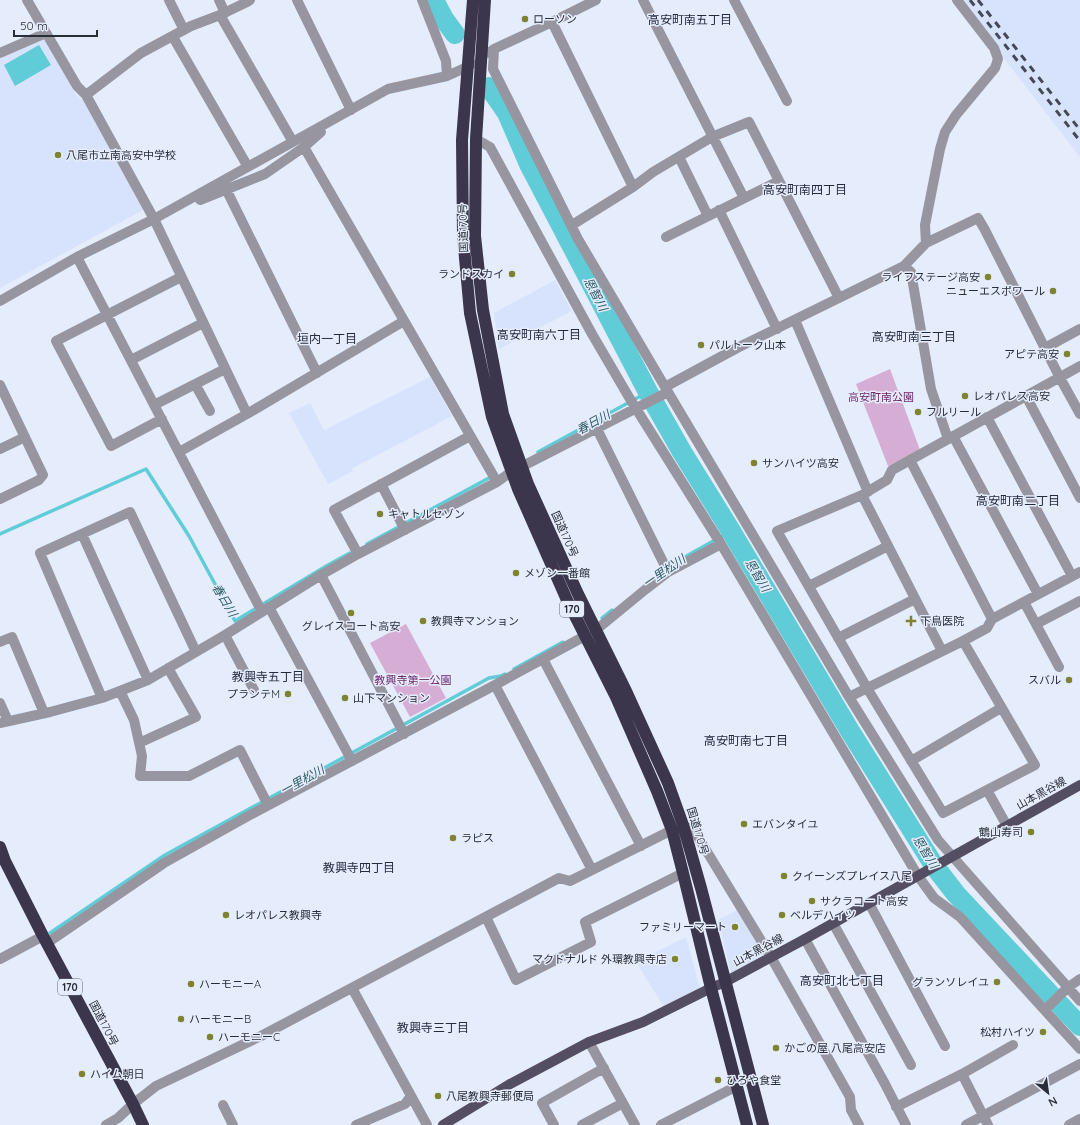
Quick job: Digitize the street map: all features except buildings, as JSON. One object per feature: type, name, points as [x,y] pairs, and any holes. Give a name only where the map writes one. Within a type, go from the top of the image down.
[{"type":"highway","name":"国道170号","points":[[473,0],[470,38],[465,72],[462,140],[463,236],[470,313],[492,417],[518,490],[567,600],[616,697],[658,791],[672,830],[747,1125]]},
{"type":"highway","name":"国道170号","points":[[485,0],[476,139],[475,236],[483,310],[503,414],[528,484],[578,594],[626,691],[668,783],[683,825],[701,888],[763,1125]]},
{"type":"highway","name":"国道170号","points":[[0,847],[2,862],[143,1125]]},
{"type":"main road","name":"山本黒谷線","points":[[443,1125],[510,1084],[589,1042],[642,1022],[725,982],[805,939],[1080,785]]},
{"type":"street","points":[[27,0],[77,86],[86,95],[154,219],[247,414]]},
{"type":"street","points":[[169,0],[184,30]]},
{"type":"street","points":[[219,0],[222,14],[293,142]]},
{"type":"street","points":[[86,95],[141,54],[190,26],[222,14],[250,0]]},
{"type":"street","points":[[297,0],[349,111]]},
{"type":"street","points":[[422,0],[446,61],[447,76]]},
{"type":"street","points":[[0,301],[77,257],[154,219],[248,168],[388,89],[465,72],[494,49],[596,0]]},
{"type":"street","points":[[643,0],[744,198]]},
{"type":"street","points":[[734,0],[788,101]]},
{"type":"street","points":[[926,243],[925,225],[940,149],[945,132],[956,115],[995,68],[998,59],[994,48],[957,0]]},
{"type":"street","points":[[552,22],[633,187]]},
{"type":"street","points":[[0,53],[46,33]]},
{"type":"street","points":[[173,36],[248,168]]},
{"type":"street","points":[[494,49],[493,68],[578,239],[849,697],[949,858],[1080,1002]]},
{"type":"street","points":[[154,219],[265,174],[349,111]]},
{"type":"street","points":[[572,225],[633,187],[653,172],[712,137],[749,122],[839,298]]},
{"type":"street","points":[[476,139],[490,147],[592,334],[719,541],[934,898],[960,917],[1080,1049]]},
{"type":"street","points":[[304,146],[497,482]]},
{"type":"street","points":[[681,161],[708,216]]},
{"type":"street","points":[[666,237],[779,181]]},
{"type":"street","points":[[226,189],[317,373]]},
{"type":"street","points":[[719,210],[777,328]]},
{"type":"street","points":[[0,703],[4,722],[44,714],[102,698],[148,680],[225,635],[262,608],[358,554],[497,482],[511,472],[597,429],[635,404],[666,390],[738,348],[904,266],[926,243],[978,218],[1080,414]]},
{"type":"street","points":[[77,257],[262,608],[349,756]]},
{"type":"street","points":[[904,266],[910,272],[931,389],[951,437],[1038,594]]},
{"type":"street","points":[[162,419],[112,446],[56,341],[181,276]]},
{"type":"street","points":[[795,320],[865,494],[888,546],[942,651]]},
{"type":"street","points":[[179,452],[247,414],[404,321]]},
{"type":"street","points":[[131,360],[203,323]]},
{"type":"street","points":[[1045,348],[1080,329]]},
{"type":"street","points":[[963,641],[1035,765],[943,813],[867,688],[777,531],[865,494],[887,480],[892,470],[1080,366]]},
{"type":"street","points":[[154,405],[225,369]]},
{"type":"street","points":[[195,384],[210,411]]},
{"type":"street","points":[[0,385],[43,475],[39,480],[0,499]]},
{"type":"street","points":[[1026,396],[1080,498]]},
{"type":"street","points":[[849,697],[987,628],[992,619],[1076,574],[986,417]]},
{"type":"street","points":[[597,429],[667,568]]},
{"type":"street","points":[[358,554],[334,510],[470,436]]},
{"type":"street","points":[[0,449],[25,438]]},
{"type":"street","points":[[910,460],[992,619]]},
{"type":"street","points":[[382,484],[405,530]]},
{"type":"street","points":[[102,698],[40,553],[130,512],[196,652]]},
{"type":"street","points":[[82,534],[148,680]]},
{"type":"street","points":[[596,630],[646,589],[667,568],[719,541]]},
{"type":"street","points":[[809,586],[888,546]]},
{"type":"street","points":[[321,575],[402,729]]},
{"type":"street","points":[[838,638],[915,599]]},
{"type":"street","points":[[1036,624],[1080,601]]},
{"type":"street","points":[[1024,602],[1059,667]]},
{"type":"street","points":[[225,635],[254,690]]},
{"type":"street","points":[[0,959],[45,940],[164,863],[266,801],[349,756],[495,685],[586,636]]},
{"type":"street","points":[[0,642],[12,637],[44,714]]},
{"type":"street","points":[[543,659],[641,846]]},
{"type":"street","points":[[139,743],[196,717],[168,668]]},
{"type":"street","points":[[495,685],[592,870]]},
{"type":"street","points":[[120,691],[134,720],[142,756],[140,776],[189,776],[240,750],[266,801]]},
{"type":"street","points":[[911,761],[1001,708]]},
{"type":"street","points":[[987,790],[1007,826]]},
{"type":"street","points":[[683,825],[695,832],[771,957],[850,1097],[851,1110],[859,1125]]},
{"type":"street","points":[[106,1125],[118,1118],[156,1086],[260,1036],[559,878],[570,881],[672,830]]},
{"type":"street","points":[[486,917],[516,980],[591,942],[585,922],[683,873]]},
{"type":"street","points":[[869,903],[945,1046]]},
{"type":"street","points":[[833,923],[911,1065]]},
{"type":"street","points":[[805,939],[906,1125]]},
{"type":"street","points":[[1045,1010],[1068,988],[1080,979]]},
{"type":"street","points":[[352,988],[427,1125]]},
{"type":"street","points":[[589,1042],[634,1125]]},
{"type":"street","points":[[896,1107],[962,1074],[1013,1045]]},
{"type":"street","points":[[966,1125],[1080,1064]]},
{"type":"street","points":[[554,1125],[542,1103],[604,1068]]},
{"type":"street","points":[[962,1074],[988,1125]]},
{"type":"street","points":[[661,1125],[737,1086]]},
{"type":"street","points":[[356,1125],[405,1104],[411,1096]]},
{"type":"street","points":[[582,1125],[623,1103]]},
{"type":"street","points":[[224,1105],[233,1125]]},
{"type":"street","points":[[1069,1125],[1080,1119]]},
{"type":"shaded area","points":[[959,0],[1080,0],[1080,157]]},
{"type":"shaded area","name":"八尾市立南高安中学校","points":[[43,35],[76,95],[85,101],[145,209],[0,288],[0,57]]},
{"type":"shaded area","points":[[555,280],[572,311],[499,349],[494,313]]},
{"type":"shaded area","points":[[430,377],[452,416],[351,469],[353,471],[328,484],[289,413],[310,403],[324,430]]},
{"type":"shaded area","points":[[737,910],[765,956],[731,973],[718,920]]},
{"type":"shaded area","points":[[686,937],[700,989],[664,1007],[636,962]]},
{"type":"green space","name":"高安町南公園","points":[[890,369],[920,450],[888,466],[856,384]]},
{"type":"green space","name":"教興寺第一公園","points":[[406,624],[446,698],[410,717],[370,643]]},
{"type":"water","points":[[39,45],[51,65],[15,86],[4,65]]},
{"type":"waterway","name":"恩智川","points":[[434,0],[444,19],[455,34]]},
{"type":"waterway","name":"恩智川","points":[[489,87],[507,113],[529,164],[648,392],[682,452],[731,531],[850,731],[935,867],[956,894],[1080,1026]]},
{"type":"waterway","name":"春日川","points":[[538,452],[648,392]]},
{"type":"waterway","name":"春日川","points":[[0,534],[146,469],[189,536],[235,621],[350,553]]},
{"type":"waterway","name":"春日川","points":[[367,544],[489,478]]},
{"type":"waterway","name":"一里松川","points":[[667,567],[731,531]]},
{"type":"waterway","name":"一里松川","points":[[602,618],[612,610]]},
{"type":"waterway","name":"一里松川","points":[[514,669],[563,642]]},
{"type":"waterway","name":"一里松川","points":[[50,933],[165,855],[489,678],[505,674]]},
{"type":"railway","points":[[970,0],[1080,141]]},
{"type":"railway","points":[[978,0],[1080,130]]},
{"type":"place","name":"ローソン","points":[[525,19]]},
{"type":"place","name":"八尾市立南高安中学校","points":[[58,155]]},
{"type":"place","name":"ランドスカイ","points":[[512,274]]},
{"type":"place","name":"ライフステージ高安","points":[[988,277]]},
{"type":"place","name":"ニューエスポワール","points":[[1053,291]]},
{"type":"place","name":"パルトーク山本","points":[[701,345]]},
{"type":"place","name":"アピテ高安","points":[[1067,354]]},
{"type":"place","name":"レオパレス高安","points":[[965,396]]},
{"type":"place","name":"フルリール","points":[[918,412]]},
{"type":"place","name":"サンハイツ高安","points":[[754,463]]},
{"type":"place","name":"キャトルセゾン","points":[[380,514]]},
{"type":"place","name":"メゾン一番館","points":[[516,573]]},
{"type":"place","name":"グレイスコート高安","points":[[351,613]]},
{"type":"place","name":"教興寺マンション","points":[[423,621]]},
{"type":"place","name":"下鳥医院","points":[[911,621]]},
{"type":"place","name":"スバル","points":[[1069,680]]},
{"type":"place","name":"プランテM","points":[[288,694]]},
{"type":"place","name":"山下マンション","points":[[345,698]]},
{"type":"place","name":"エバンタイユ","points":[[744,824]]},
{"type":"place","name":"鶴山寿司","points":[[1031,832]]},
{"type":"place","name":"ラピス","points":[[453,838]]},
{"type":"place","name":"クイーンズプレイス八尾","points":[[784,876]]},
{"type":"place","name":"サクラコート高安","points":[[812,901]]},
{"type":"place","name":"レオパレス教興寺","points":[[226,915]]},
{"type":"place","name":"ベルデハイツ","points":[[782,915]]},
{"type":"place","name":"ファミリーマート","points":[[735,927]]},
{"type":"place","name":"マクドナルド 外環教興寺店","points":[[675,959]]},
{"type":"place","name":"グランソレイユ","points":[[997,982]]},
{"type":"place","name":"ハーモニーA","points":[[191,984]]},
{"type":"place","name":"ハーモニーB","points":[[181,1019]]},
{"type":"place","name":"松村ハイツ","points":[[1043,1032]]},
{"type":"place","name":"ハーモニーC","points":[[210,1037]]},
{"type":"place","name":"かごの屋 八尾高安店","points":[[776,1048]]},
{"type":"place","name":"ハイム朝日","points":[[82,1074]]},
{"type":"place","name":"ひろや食堂","points":[[718,1080]]},
{"type":"place","name":"八尾教興寺郵便局","points":[[438,1096]]},
{"type":"district","name":"高安町南五丁目","points":[[690,19]]},
{"type":"district","name":"高安町南四丁目","points":[[805,189]]},
{"type":"district","name":"高安町南六丁目","points":[[539,334]]},
{"type":"district","name":"高安町南三丁目","points":[[914,336]]},
{"type":"district","name":"垣内一丁目","points":[[327,338]]},
{"type":"district","name":"高安町南二丁目","points":[[1018,500]]},
{"type":"district","name":"教興寺五丁目","points":[[268,676]]},
{"type":"district","name":"高安町南七丁目","points":[[746,740]]},
{"type":"district","name":"教興寺四丁目","points":[[359,867]]},
{"type":"district","name":"高安町北七丁目","points":[[842,980]]},
{"type":"district","name":"教興寺三丁目","points":[[433,1027]]}]
